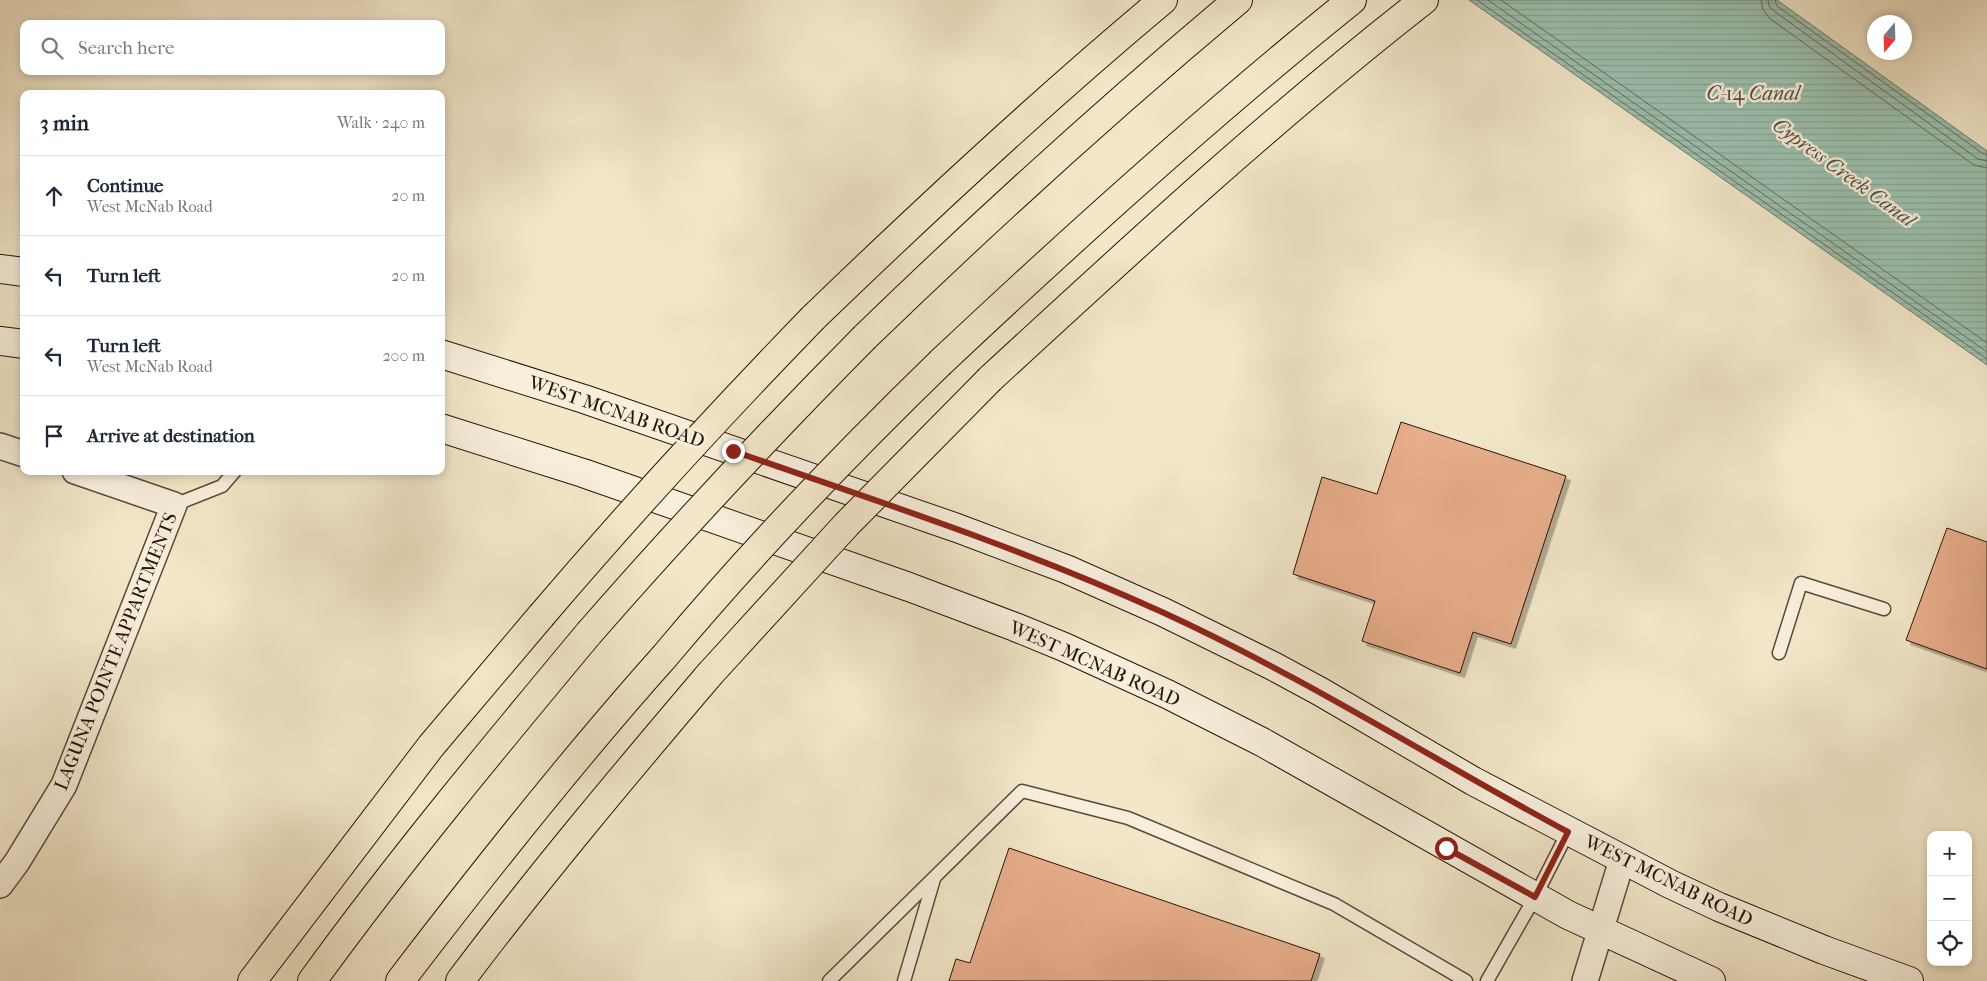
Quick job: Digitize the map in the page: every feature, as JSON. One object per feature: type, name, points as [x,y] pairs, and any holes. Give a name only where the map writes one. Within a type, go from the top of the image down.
[{"type":"highway","points":[[252,981],[431,746],[606,540],[661,479],[813,318],[909,225],[1162,0]]},
{"type":"highway","points":[[312,981],[393,873],[462,786],[589,633],[723,484],[865,337],[962,244],[1063,151],[1238,0]]},
{"type":"highway","points":[[460,981],[578,831],[709,675],[846,526],[990,379],[1182,205],[1373,40],[1424,0]]},
{"type":"highway","points":[[400,981],[466,895],[611,716],[728,581],[867,433],[1035,274],[1231,100],[1343,8]]},
{"type":"main road","points":[[0,269],[20,272]]},
{"type":"main road","points":[[0,341],[20,344]]},
{"type":"main road","name":"WEST MCNAB ROAD","points":[[445,355],[593,402],[957,528],[1066,569],[1163,612],[1273,666],[1322,692],[1473,781],[1622,860],[1719,907],[1824,950],[1909,981]]},
{"type":"main road","name":"WEST MCNAB ROAD","points":[[445,429],[583,474],[909,587],[999,620],[1064,647],[1167,694],[1247,734],[1535,897],[1601,931],[1712,981]]},
{"type":"street","points":[[0,446],[20,453]]},
{"type":"street","name":"LAGUNA POINTE APPARTMENTS","points":[[0,885],[17,862],[64,785],[174,505],[87,475]]},
{"type":"street","points":[[1585,981],[1622,860]]},
{"type":"lane","points":[[174,505],[222,486],[232,475]]},
{"type":"lane","points":[[1779,653],[1801,583],[1884,609]]},
{"type":"lane","points":[[829,981],[1022,791],[1128,818],[1334,904],[1466,981]]},
{"type":"lane","points":[[1487,981],[1535,897],[1568,832]]},
{"type":"lane","points":[[904,981],[935,876]]},
{"type":"water","name":"C-14 Canal","points":[[1469,0],[1777,0],[1987,151],[1987,365]]},
{"type":"building","points":[[1401,422],[1566,476],[1511,644],[1473,632],[1460,673],[1362,641],[1375,601],[1293,574],[1322,477],[1377,494]]},
{"type":"building","points":[[1947,528],[1987,542],[1987,669],[1906,640]]},
{"type":"building","points":[[1009,848],[1320,954],[1311,981],[949,981],[956,959],[970,963]]},
{"type":"route","points":[[733,451],[1008,547],[1066,569],[1163,612],[1322,692],[1473,781],[1568,832],[1535,897],[1446,848]]},
{"type":"water label","name":"Cypress Creek Canal","points":[[1844,172]]}]
